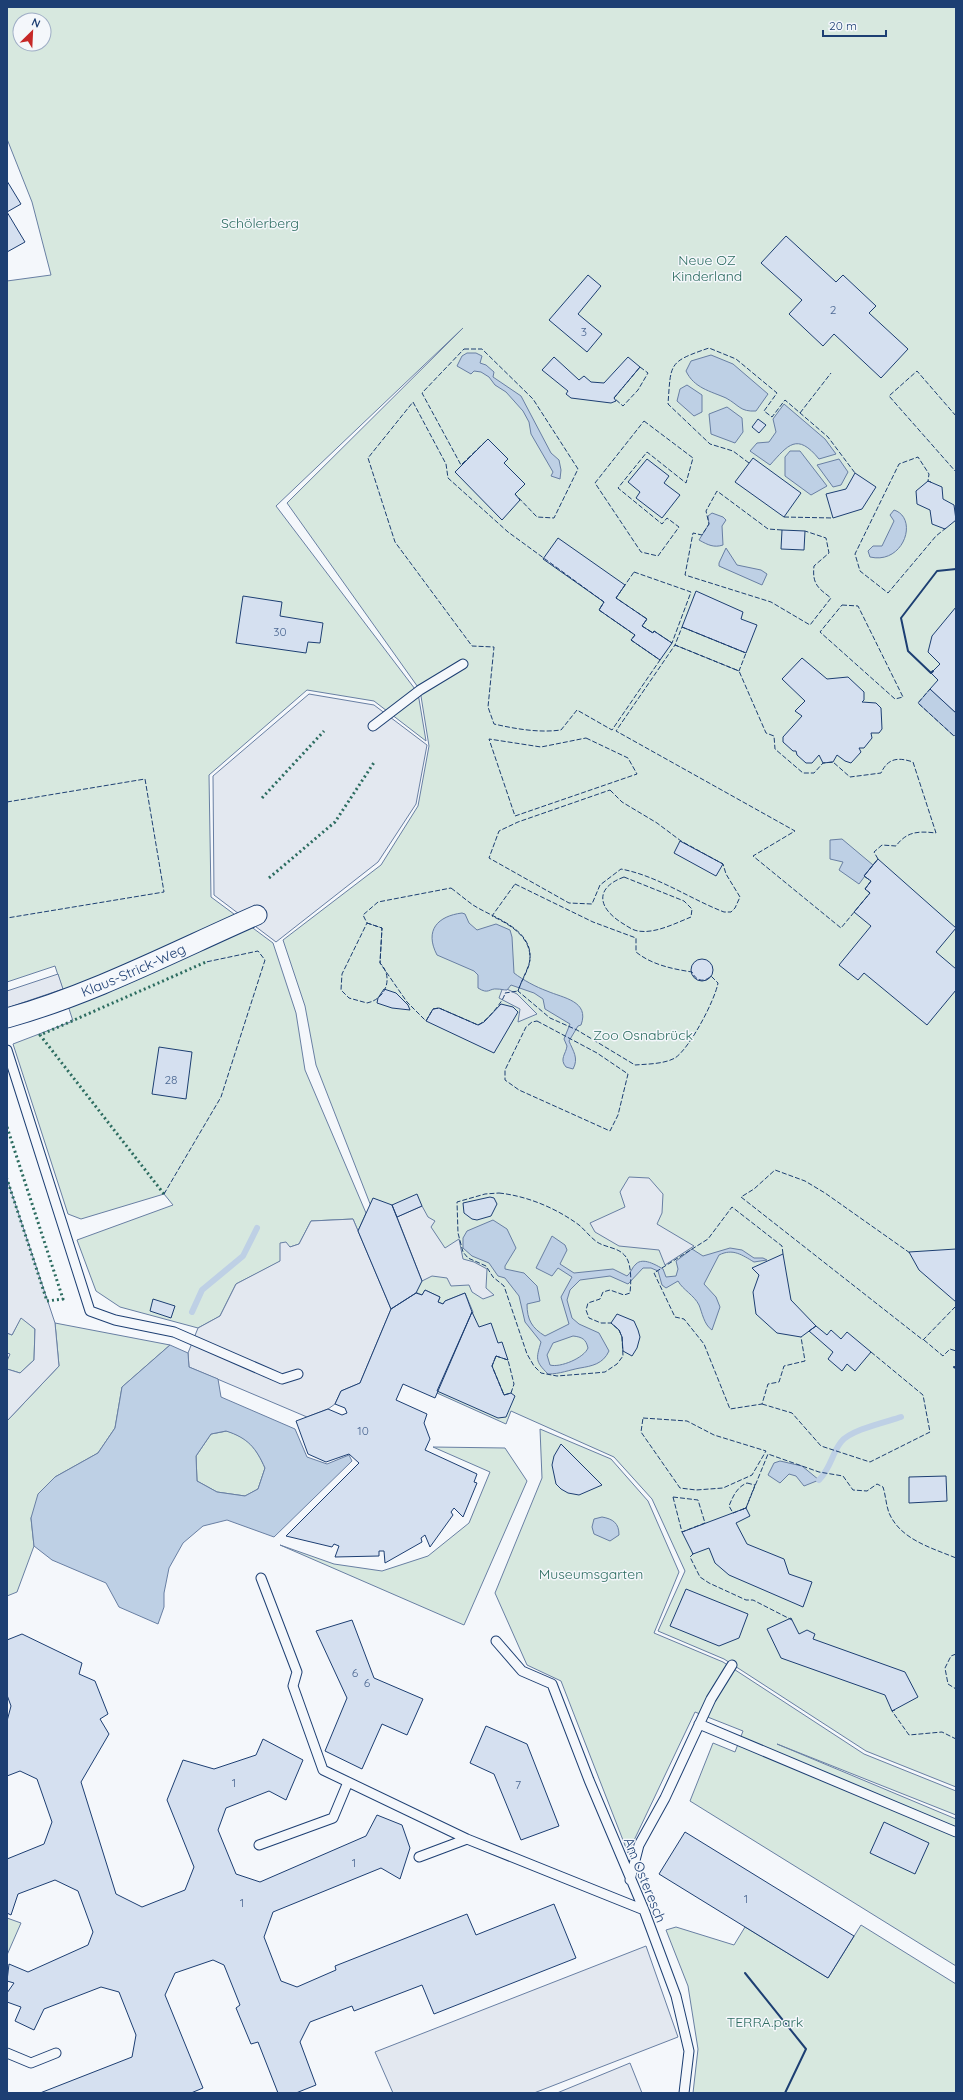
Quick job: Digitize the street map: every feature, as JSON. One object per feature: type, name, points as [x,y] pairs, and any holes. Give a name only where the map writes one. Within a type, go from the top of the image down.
[{"type":"street","name":"Klaus-Strick-Weg","points":[[7,1018],[37,1010],[92,988],[257,915]]},
{"type":"lane","points":[[373,726],[420,690],[463,664]]},
{"type":"lane","points":[[7,1050],[90,1311],[115,1320],[174,1332],[282,1379],[298,1374]]},
{"type":"lane","points":[[261,1578],[297,1672],[292,1686],[324,1770],[467,1839],[644,1910]]},
{"type":"lane","name":"Am Osteresch","points":[[496,1641],[522,1671],[552,1684],[630,1880],[644,1910],[676,1996],[689,2051],[684,2093]]},
{"type":"lane","points":[[630,1880],[639,1845],[665,1798],[711,1699],[732,1664]]},
{"type":"lane","points":[[699,1724],[956,1832]]},
{"type":"lane","points":[[259,1845],[332,1818],[348,1782]]},
{"type":"lane","points":[[419,1857],[467,1839]]},
{"type":"lane","points":[[7,2053],[31,2063],[56,2053]]},
{"type":"green space","points":[[7,7],[956,7],[956,1787],[866,1751],[724,1659],[658,1631],[685,1571],[652,1499],[614,1457],[511,1411],[506,1424],[437,1393],[473,1312],[465,1293],[445,1301],[443,1304],[438,1302],[440,1297],[425,1290],[422,1295],[402,1286],[316,1065],[305,1006],[283,940],[381,865],[418,806],[429,746],[420,690],[287,503],[463,328],[276,506],[418,693],[426,741],[374,701],[307,690],[209,775],[211,897],[273,943],[296,1013],[305,1070],[366,1213],[358,1231],[353,1219],[311,1221],[299,1244],[290,1247],[286,1244],[281,1261],[236,1284],[220,1316],[198,1328],[120,1307],[96,1291],[77,1240],[173,1205],[164,1194],[81,1219],[68,1214],[13,1044],[73,1021],[55,966],[7,982],[7,281],[51,275],[32,202],[7,139]]},
{"type":"green space","points":[[21,1317],[35,1329],[34,1360],[20,1373],[7,1369],[7,1361],[10,1354],[7,1353],[7,1333],[12,1335]]},
{"type":"green space","points":[[55,1323],[170,1345],[122,1387],[115,1428],[98,1453],[55,1477],[31,1518],[34,1546],[17,1592],[7,1596],[7,1421],[59,1366]]},
{"type":"green space","name":"Museumsgarten","points":[[540,1429],[611,1459],[648,1501],[679,1572],[654,1633],[723,1662],[864,1754],[956,1791],[956,1815],[777,1744],[956,1819],[956,1966],[690,1801],[713,1743],[735,1752],[743,1731],[695,1712],[628,1853],[561,1681],[527,1665],[495,1593],[542,1478]]},
{"type":"green space","points":[[227,1431],[241,1437],[251,1445],[255,1449],[265,1468],[258,1489],[245,1496],[217,1492],[197,1481],[196,1456],[211,1434]]},
{"type":"green space","points":[[433,1447],[505,1448],[527,1481],[464,1625],[280,1545],[334,1564],[382,1571],[428,1556],[469,1523],[490,1472]]},
{"type":"green space","points":[[7,1918],[21,1923],[7,1955]]},
{"type":"green space","name":"TERRA.park","points":[[861,1925],[956,1984],[956,2093],[693,2093],[698,2049],[688,1986],[666,1930],[676,1927],[734,1945],[745,1927],[828,1978]]},
{"type":"shaded area","points":[[309,694],[374,705],[427,745],[416,804],[378,862],[276,942],[214,895],[213,776]]},
{"type":"shaded area","points":[[58,974],[63,989],[7,1008],[7,991]]},
{"type":"shaded area","points":[[503,987],[517,994],[537,1014],[518,1022],[520,1009],[499,998]]},
{"type":"shaded area","points":[[629,1177],[649,1178],[663,1194],[662,1213],[657,1224],[694,1246],[665,1265],[659,1250],[619,1246],[595,1232],[590,1223],[625,1207],[620,1192]]},
{"type":"shaded area","points":[[7,1179],[55,1323],[59,1366],[7,1421],[7,1369],[20,1373],[34,1360],[35,1329],[21,1318],[12,1335],[7,1333]]},
{"type":"shaded area","points":[[422,1206],[428,1217],[435,1221],[431,1227],[445,1248],[459,1239],[463,1259],[474,1262],[487,1269],[486,1288],[494,1295],[483,1299],[472,1292],[469,1285],[451,1286],[447,1278],[432,1276],[422,1281],[397,1217]]},
{"type":"shaded area","points":[[353,1219],[391,1309],[360,1383],[341,1391],[335,1404],[328,1409],[307,1417],[189,1367],[188,1353],[198,1328],[220,1316],[236,1284],[280,1261],[280,1243],[286,1242],[290,1247],[299,1244],[311,1221]]},
{"type":"shaded area","points":[[646,1946],[678,2037],[534,2093],[393,2093],[375,2052]]},
{"type":"shaded area","points":[[630,2063],[642,2093],[557,2093]]},
{"type":"water","points":[[467,353],[476,353],[482,356],[480,363],[486,365],[494,372],[493,377],[521,396],[551,453],[559,460],[561,470],[560,479],[551,476],[553,472],[531,434],[529,422],[523,411],[506,392],[495,385],[489,377],[481,372],[474,371],[471,374],[457,366],[462,356]]},
{"type":"water","points":[[711,355],[733,364],[768,394],[756,411],[743,409],[726,398],[703,388],[689,377],[686,371],[691,361]]},
{"type":"water","points":[[687,385],[702,395],[702,412],[694,416],[677,401],[680,389]]},
{"type":"water","points":[[784,404],[825,439],[836,454],[819,459],[805,446],[793,444],[782,452],[770,465],[750,451],[757,443],[769,442],[776,432],[773,419]]},
{"type":"water","points":[[727,407],[742,418],[743,432],[735,443],[711,434],[709,414]]},
{"type":"water","points":[[790,451],[800,451],[827,486],[811,495],[785,476],[785,457]]},
{"type":"water","points":[[839,459],[848,472],[841,485],[833,487],[817,465]]},
{"type":"water","points":[[894,510],[902,515],[906,522],[904,540],[899,548],[892,554],[882,558],[870,557],[868,551],[873,546],[882,546],[894,521],[890,515]]},
{"type":"water","points":[[712,513],[723,517],[726,520],[722,526],[723,545],[711,546],[699,540],[709,524],[708,516]]},
{"type":"water","points":[[726,548],[737,565],[761,570],[767,574],[762,585],[719,566]]},
{"type":"water","points":[[930,689],[956,713],[956,734],[954,736],[918,703]]},
{"type":"water","points":[[842,839],[873,865],[859,884],[839,870],[843,862],[830,859],[830,840]]},
{"type":"water","points":[[462,913],[465,914],[469,923],[477,930],[496,924],[510,930],[512,937],[514,973],[534,985],[573,1002],[582,1011],[583,1017],[581,1025],[578,1026],[569,1041],[574,1051],[575,1058],[575,1065],[573,1069],[566,1067],[563,1061],[567,1046],[564,1039],[570,1024],[545,1009],[543,999],[534,993],[511,985],[507,990],[494,989],[484,991],[478,988],[478,975],[474,971],[437,955],[433,946],[432,938],[436,926],[446,917]]},
{"type":"water","points":[[493,1220],[507,1229],[516,1248],[505,1266],[505,1269],[524,1273],[537,1286],[540,1301],[527,1304],[528,1315],[534,1327],[545,1336],[569,1324],[561,1297],[572,1277],[558,1268],[552,1276],[536,1268],[552,1236],[565,1245],[567,1250],[560,1264],[574,1273],[613,1269],[627,1276],[635,1265],[639,1262],[646,1261],[663,1269],[666,1277],[676,1276],[678,1269],[676,1261],[692,1249],[703,1256],[730,1248],[742,1250],[754,1258],[763,1258],[767,1260],[754,1262],[733,1252],[719,1255],[704,1284],[716,1297],[720,1307],[712,1330],[705,1322],[697,1301],[678,1281],[666,1288],[662,1285],[658,1271],[651,1268],[643,1268],[628,1284],[610,1276],[580,1280],[570,1290],[567,1300],[572,1318],[579,1324],[599,1333],[609,1351],[604,1359],[593,1365],[560,1373],[548,1374],[539,1363],[538,1352],[541,1342],[525,1322],[519,1296],[505,1278],[498,1276],[489,1263],[472,1256],[463,1248],[463,1238],[467,1231]],"holes":[[[573,1336],[581,1338],[586,1342],[588,1348],[586,1352],[577,1359],[565,1364],[554,1366],[550,1365],[547,1355],[553,1343]]]},
{"type":"water","points":[[170,1345],[188,1353],[189,1367],[218,1379],[221,1397],[295,1429],[307,1457],[327,1464],[349,1455],[352,1461],[274,1537],[227,1520],[203,1526],[183,1543],[169,1568],[164,1593],[164,1607],[158,1624],[119,1607],[106,1583],[52,1560],[34,1546],[31,1518],[38,1494],[55,1477],[98,1453],[115,1428],[122,1387]],"holes":[[[226,1431],[246,1441],[255,1449],[265,1468],[258,1489],[245,1496],[217,1492],[197,1481],[196,1456],[211,1434]]]},
{"type":"water","points":[[780,1461],[802,1466],[819,1480],[804,1486],[796,1476],[789,1474],[780,1483],[768,1475],[774,1463]]},
{"type":"water","points":[[602,1517],[612,1520],[618,1527],[619,1535],[610,1541],[594,1534],[592,1527],[594,1519]]},
{"type":"building","points":[[7,181],[21,204],[7,212]]},
{"type":"building","points":[[7,212],[25,242],[7,252]]},
{"type":"building","points":[[786,236],[836,282],[843,275],[876,306],[869,313],[908,349],[881,378],[834,334],[823,346],[789,314],[802,300],[761,263]]},
{"type":"building","points":[[588,275],[601,286],[578,314],[602,334],[587,352],[549,320]]},
{"type":"building","points":[[554,357],[579,380],[584,376],[591,382],[604,383],[628,357],[640,367],[614,398],[616,401],[611,403],[571,398],[566,394],[568,391],[542,370]]},
{"type":"building","points":[[758,419],[766,425],[759,433],[752,427]]},
{"type":"building","points":[[488,439],[508,459],[504,463],[525,484],[515,494],[520,500],[502,520],[455,472]]},
{"type":"building","points":[[753,458],[801,493],[784,517],[735,482]]},
{"type":"building","points":[[647,459],[669,476],[664,483],[680,495],[662,518],[636,498],[640,492],[628,482]]},
{"type":"building","points":[[855,473],[876,487],[862,509],[833,518],[826,494],[846,489]]},
{"type":"building","points":[[928,481],[942,487],[943,499],[954,505],[956,520],[945,529],[932,524],[930,510],[917,504],[916,491]]},
{"type":"building","points":[[782,530],[805,531],[804,550],[781,549]]},
{"type":"building","points":[[558,538],[625,585],[616,598],[647,619],[642,626],[653,633],[654,631],[672,643],[660,660],[631,640],[635,635],[599,610],[604,602],[543,559]]},
{"type":"building","points":[[696,591],[743,612],[741,619],[757,625],[746,653],[682,627]]},
{"type":"building","points":[[243,596],[282,602],[280,616],[323,623],[320,643],[308,642],[306,653],[236,643]]},
{"type":"building","points":[[956,607],[956,713],[930,689],[938,680],[931,673],[940,664],[928,652],[932,636]]},
{"type":"building","points":[[802,658],[827,679],[848,677],[864,692],[864,700],[862,702],[876,703],[881,708],[882,729],[879,733],[871,733],[872,738],[864,748],[859,748],[861,752],[851,763],[845,761],[837,755],[833,762],[823,763],[819,755],[812,763],[806,763],[797,755],[796,751],[793,751],[783,742],[783,737],[802,716],[795,711],[805,701],[782,679]]},
{"type":"building","points":[[680,841],[723,864],[716,876],[674,853]]},
{"type":"building","points":[[878,859],[956,928],[936,952],[956,969],[956,990],[927,1025],[864,973],[858,980],[839,965],[871,926],[854,912],[870,893],[865,889],[871,881],[864,876]]},
{"type":"building","points":[[702,959],[706,960],[712,966],[712,974],[706,980],[702,981],[698,980],[692,974],[691,970],[692,966],[698,960]]},
{"type":"building","points":[[384,989],[396,993],[408,1005],[410,1010],[392,1008],[377,1003],[378,998]]},
{"type":"building","points":[[501,1004],[513,1007],[518,1012],[494,1053],[426,1021],[433,1009],[439,1008],[478,1025],[484,1022]]},
{"type":"building","points":[[159,1047],[192,1052],[186,1099],[152,1094]]},
{"type":"building","points":[[417,1194],[422,1206],[397,1217],[392,1205]]},
{"type":"building","points":[[490,1197],[494,1198],[497,1204],[491,1216],[477,1220],[472,1219],[464,1213],[463,1203]]},
{"type":"building","points":[[373,1198],[392,1205],[422,1281],[416,1293],[391,1309],[358,1231]]},
{"type":"building","points":[[956,1249],[956,1302],[919,1270],[909,1252]]},
{"type":"building","points":[[783,1254],[791,1300],[816,1326],[801,1337],[777,1333],[756,1314],[753,1292],[759,1275],[752,1268]]},
{"type":"building","points":[[425,1290],[440,1297],[438,1302],[443,1304],[445,1301],[465,1293],[472,1312],[435,1398],[403,1384],[396,1400],[427,1414],[424,1423],[430,1439],[425,1450],[477,1474],[474,1482],[477,1483],[463,1517],[454,1508],[451,1512],[453,1515],[430,1547],[425,1535],[421,1538],[422,1542],[385,1563],[384,1551],[379,1551],[379,1556],[335,1557],[339,1546],[334,1544],[332,1547],[286,1536],[359,1463],[349,1454],[326,1462],[308,1454],[296,1421],[328,1409],[342,1415],[347,1413],[345,1408],[335,1404],[341,1391],[360,1383],[391,1309],[416,1293],[422,1295]]},
{"type":"building","points":[[153,1299],[175,1306],[171,1318],[150,1311]]},
{"type":"building","points":[[472,1312],[479,1327],[491,1323],[498,1343],[502,1342],[508,1360],[496,1356],[492,1366],[504,1395],[511,1393],[515,1396],[506,1417],[498,1418],[437,1391]]},
{"type":"building","points":[[617,1314],[634,1321],[638,1330],[640,1337],[637,1348],[632,1356],[623,1351],[622,1337],[619,1330],[611,1323]]},
{"type":"building","points":[[816,1326],[827,1335],[831,1330],[841,1339],[847,1332],[871,1352],[855,1371],[847,1364],[842,1371],[828,1359],[833,1352],[809,1331]]},
{"type":"building","points":[[561,1444],[602,1485],[579,1495],[568,1493],[556,1484],[552,1465],[554,1456]]},
{"type":"building","points":[[946,1476],[947,1501],[909,1503],[909,1477]]},
{"type":"building","points":[[746,1508],[750,1516],[736,1523],[747,1544],[784,1559],[789,1574],[812,1582],[803,1607],[729,1575],[715,1563],[709,1548],[693,1554],[682,1532]]},
{"type":"building","points":[[686,1589],[748,1614],[739,1638],[719,1646],[670,1626]]},
{"type":"building","points":[[791,1618],[799,1634],[807,1630],[815,1634],[813,1639],[905,1672],[918,1697],[892,1711],[885,1695],[781,1658],[767,1629]]},
{"type":"building","points":[[352,1620],[374,1678],[423,1699],[407,1735],[382,1724],[362,1769],[325,1751],[347,1698],[316,1631]]},
{"type":"building","points":[[22,1634],[82,1663],[79,1674],[95,1681],[108,1714],[100,1719],[109,1734],[81,1782],[116,1894],[142,1907],[185,1890],[194,1867],[167,1800],[183,1760],[214,1769],[256,1755],[263,1739],[303,1760],[286,1800],[269,1791],[226,1808],[218,1830],[236,1874],[260,1882],[366,1836],[377,1815],[402,1825],[410,1848],[400,1879],[381,1868],[273,1912],[264,1937],[281,1981],[297,1987],[336,1970],[335,1966],[467,1914],[476,1935],[554,1904],[576,1958],[434,2014],[422,1985],[354,2011],[352,2006],[310,2022],[300,2042],[316,2085],[296,2093],[278,2093],[258,2042],[251,2044],[236,2008],[240,2005],[224,1965],[213,1960],[175,1973],[165,1995],[203,2088],[191,2093],[40,2093],[132,2057],[136,2035],[119,1992],[101,1987],[44,2009],[34,2030],[15,2021],[21,2007],[7,2002],[7,1993],[14,1983],[7,1981],[9,1964],[28,1972],[88,1945],[93,1932],[78,1891],[55,1880],[18,1894],[11,1915],[7,1913],[7,1859],[44,1844],[52,1822],[37,1779],[20,1771],[7,1776],[7,1721],[11,1706],[7,1695],[7,1640]]},
{"type":"building","points":[[486,1726],[527,1744],[559,1826],[521,1840],[494,1774],[470,1763]]},
{"type":"building","points":[[884,1822],[929,1843],[915,1874],[870,1853]]},
{"type":"building","points":[[685,1832],[854,1936],[828,1978],[659,1874]]},
{"type":"waterway","points":[[192,1312],[202,1290],[243,1256],[257,1228]]},
{"type":"waterway","points":[[819,1480],[827,1470],[841,1442],[846,1438],[860,1430],[901,1417]]},
{"type":"hedge","points":[[262,798],[324,731]]},
{"type":"hedge","points":[[269,878],[335,822],[375,761]]},
{"type":"hedge","points":[[164,1194],[40,1035],[206,962]]},
{"type":"hedge","points":[[7,1127],[63,1299],[47,1301],[7,1179]]},
{"type":"fence","points":[[749,463],[733,451],[710,444],[668,404],[671,372],[679,361],[709,348],[736,359],[777,393],[764,411],[772,417],[785,400],[828,437],[855,473]]},
{"type":"fence","points":[[464,349],[482,349],[533,399],[578,469],[554,518],[537,517],[515,494],[525,484],[504,463],[508,459],[488,439],[461,465],[422,393],[464,349]]},
{"type":"fence","points":[[640,367],[648,373],[638,390],[623,406],[614,398],[640,367]]},
{"type":"fence","points":[[956,416],[917,371],[889,396],[956,472]]},
{"type":"fence","points":[[800,413],[831,373]]},
{"type":"fence","points":[[413,402],[446,464],[448,478],[508,532],[604,602],[599,610],[635,635],[631,640],[660,660],[612,730],[577,710],[561,730],[528,730],[494,724],[488,707],[494,647],[472,646],[395,542],[368,458],[413,402]]},
{"type":"fence","points":[[644,421],[693,458],[686,483],[647,452],[618,488],[662,524],[667,518],[679,527],[658,556],[641,552],[595,483],[644,421]]},
{"type":"fence","points":[[931,482],[928,481],[929,474],[918,457],[899,464],[855,554],[860,571],[888,593],[936,536],[946,528]]},
{"type":"fence","points":[[782,530],[768,529],[717,491],[706,511],[709,524],[702,535],[693,533],[685,575],[771,602],[810,625],[831,598],[819,588],[814,577],[814,566],[829,553],[826,538],[805,531]]},
{"type":"fence","points":[[784,517],[833,518]]},
{"type":"fence","points":[[634,572],[691,592],[672,643],[654,631],[653,633],[642,626],[647,619],[616,598],[634,572]]},
{"type":"fence","points":[[842,605],[858,606],[903,697],[895,699],[820,632],[842,605]]},
{"type":"fence","points":[[682,627],[746,653],[739,671],[675,645],[682,627]]},
{"type":"fence","points":[[675,645],[739,671],[766,733],[774,736],[775,749],[803,773],[814,773],[823,763],[833,762],[850,777],[881,773],[887,764],[898,759],[913,762],[936,833],[914,833],[904,837],[896,846],[882,845],[874,852],[878,859],[864,876],[871,881],[865,889],[870,893],[841,928],[753,856],[795,831],[616,731],[675,645]]},
{"type":"fence","points":[[931,690],[930,689],[918,703],[954,736],[956,734]]},
{"type":"fence","points":[[586,738],[628,758],[637,774],[515,816],[489,739],[541,747],[586,738]]},
{"type":"fence","points":[[7,802],[145,779],[164,892],[7,918]]},
{"type":"fence","points":[[610,790],[622,802],[657,823],[681,841],[723,864],[726,874],[740,897],[735,908],[731,912],[724,912],[661,882],[635,872],[621,869],[600,885],[592,904],[569,903],[489,858],[499,831],[518,822],[610,790]]},
{"type":"fence","points":[[624,877],[684,901],[692,909],[691,917],[651,931],[645,932],[630,928],[608,911],[604,905],[603,898],[604,892],[608,887],[624,877]]},
{"type":"fence","points":[[515,884],[593,922],[636,938],[636,952],[649,960],[670,968],[692,972],[700,980],[706,980],[711,976],[718,983],[707,1012],[681,1053],[675,1058],[666,1061],[635,1065],[577,1030],[550,1018],[518,991],[529,965],[530,956],[528,948],[525,940],[520,934],[507,924],[492,916],[515,884]]},
{"type":"fence","points":[[451,888],[473,905],[510,925],[519,932],[529,949],[529,964],[518,991],[505,993],[504,997],[494,1011],[478,1025],[439,1008],[433,1009],[426,1021],[407,1002],[380,963],[382,928],[367,923],[363,915],[378,902],[451,888]]},
{"type":"fence","points":[[367,923],[382,928],[380,963],[387,975],[386,987],[383,992],[374,1001],[367,1003],[349,998],[341,990],[342,974],[367,923]]},
{"type":"fence","points":[[164,1194],[221,1097],[265,960],[258,951],[206,962]]},
{"type":"fence","points":[[537,1021],[597,1053],[628,1074],[618,1115],[610,1131],[519,1090],[505,1080],[505,1070],[526,1027],[532,1022],[537,1021]]},
{"type":"fence","points":[[910,1253],[825,1193],[805,1181],[775,1170],[754,1189],[741,1197],[923,1340],[956,1306]]},
{"type":"fence","points":[[499,1193],[531,1200],[561,1213],[579,1225],[597,1242],[620,1251],[626,1257],[630,1270],[630,1293],[624,1295],[610,1290],[603,1292],[600,1299],[588,1303],[586,1310],[589,1318],[601,1323],[611,1323],[619,1330],[622,1337],[623,1356],[617,1364],[605,1372],[557,1376],[541,1373],[534,1366],[527,1354],[504,1286],[493,1277],[486,1266],[468,1258],[463,1252],[458,1233],[457,1202],[485,1194],[499,1193]]},
{"type":"fence","points":[[783,1254],[782,1246],[732,1207],[708,1239],[654,1273],[675,1317],[684,1319],[704,1344],[730,1409],[762,1404],[768,1384],[779,1382],[784,1366],[805,1361],[801,1337]]},
{"type":"fence","points":[[924,1340],[943,1356],[950,1349],[956,1351]]},
{"type":"fence","points":[[762,1404],[792,1413],[821,1446],[870,1462],[930,1432],[923,1395],[871,1352]]},
{"type":"fence","points":[[496,1356],[508,1360],[514,1384],[511,1393],[504,1395],[492,1366],[496,1356]]},
{"type":"fence","points":[[643,1418],[687,1421],[714,1435],[766,1451],[752,1475],[723,1488],[696,1490],[680,1488],[641,1432],[643,1418]]},
{"type":"fence","points":[[743,1509],[746,1508],[768,1454],[819,1472],[843,1476],[853,1490],[867,1491],[877,1484],[883,1487],[890,1515],[895,1524],[902,1531],[918,1542],[956,1558]]},
{"type":"fence","points":[[747,1483],[755,1485],[746,1508],[733,1513],[729,1506],[732,1499],[738,1489],[747,1483]]},
{"type":"fence","points":[[673,1497],[698,1500],[705,1523],[682,1532],[673,1497]]},
{"type":"fence","points":[[693,1553],[690,1557],[700,1577],[709,1583],[746,1600],[753,1600],[792,1620]]},
{"type":"fence","points":[[956,1654],[951,1656],[945,1668],[948,1684],[956,1689]]},
{"type":"fence","points":[[895,1710],[892,1711],[909,1735],[942,1732],[956,1739]]},
{"type":"wall","points":[[933,671],[931,673],[908,651],[901,618],[937,571],[956,569]]},
{"type":"wall","points":[[745,1973],[806,2049],[785,2093]]},
{"type":"park label","name":"Schölerberg","points":[[260,223]]},
{"type":"park label","name":"Neue OZ Kinderland","points":[[707,268]]},
{"type":"park label","name":"Zoo Osnabrück","points":[[643,1035]]}]
